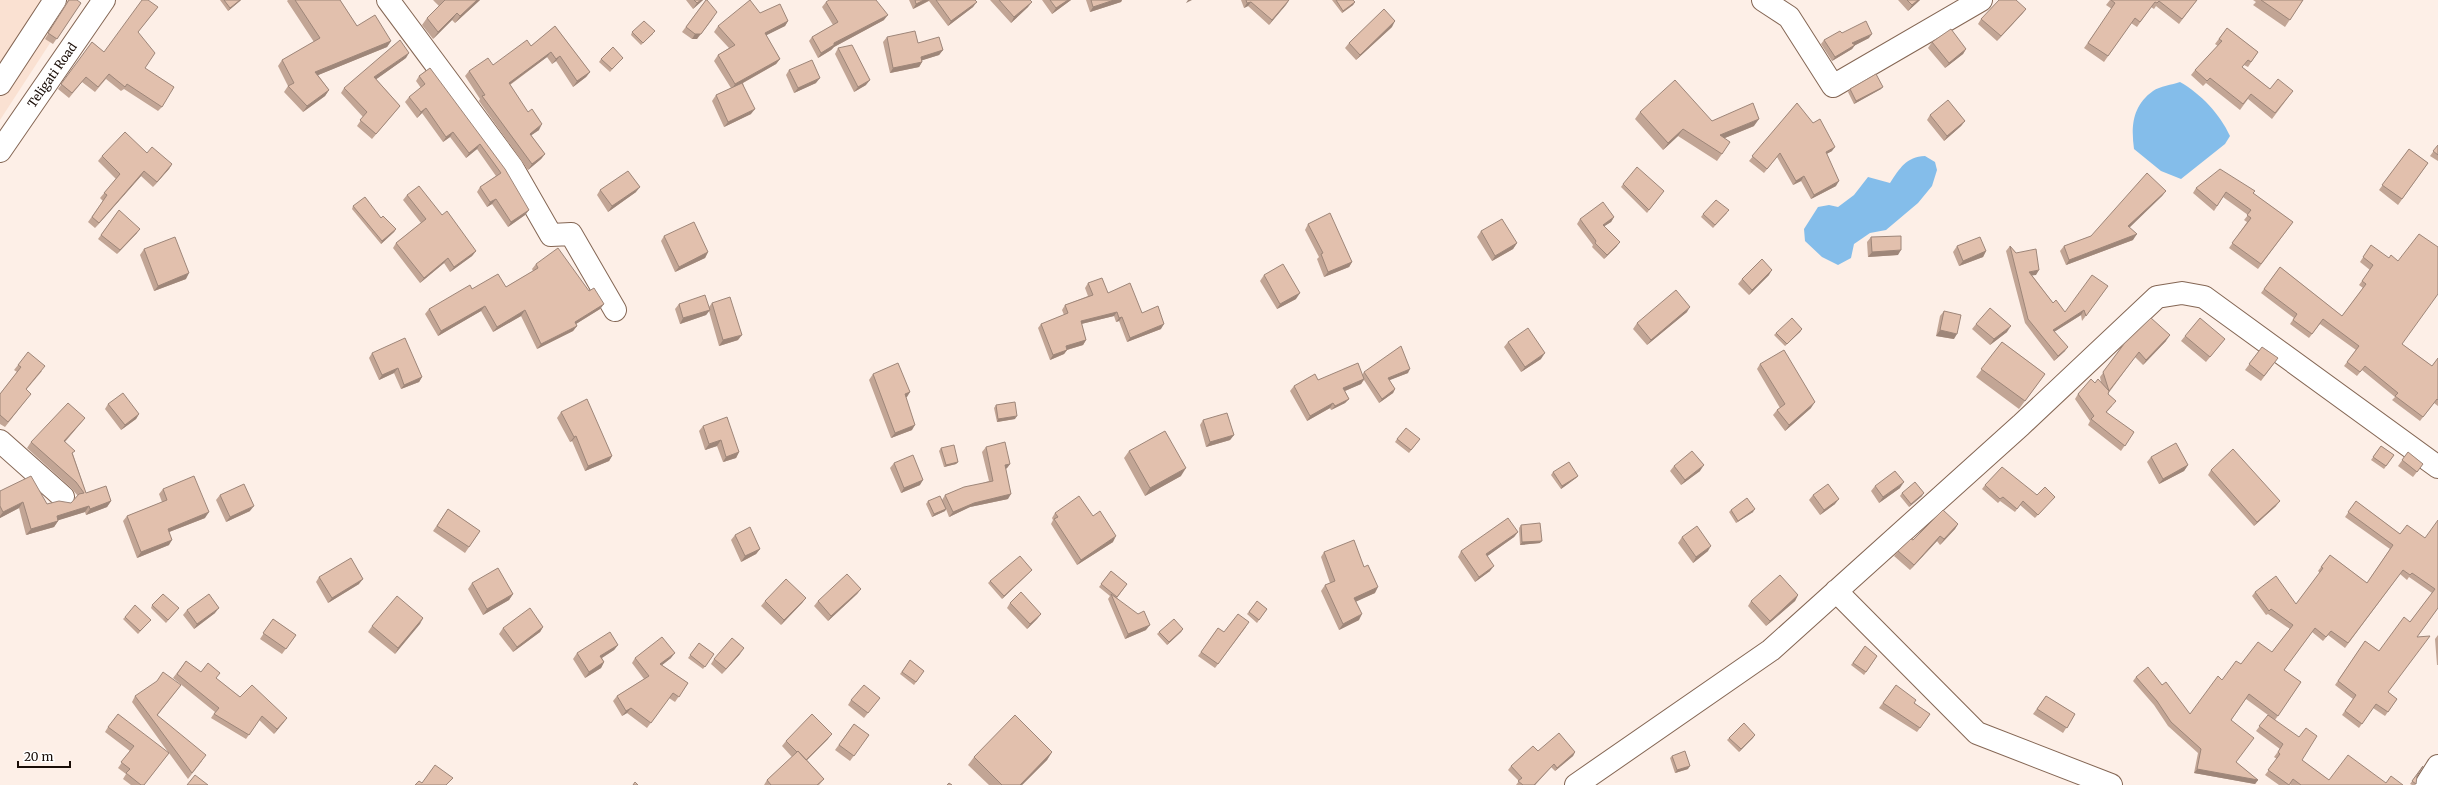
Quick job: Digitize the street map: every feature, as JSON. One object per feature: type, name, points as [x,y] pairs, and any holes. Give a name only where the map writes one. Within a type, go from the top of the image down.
[{"type":"street","points":[[0,84],[55,0]]},
{"type":"street","name":"Teligati Road","points":[[0,150],[104,0]]},
{"type":"street","points":[[388,0],[512,167],[550,235],[571,234],[615,310]]},
{"type":"street","points":[[1763,0],[1789,17],[1833,86],[1981,0]]},
{"type":"street","points":[[1576,785],[1771,650],[2021,425],[2157,297],[2182,293],[2204,297],[2438,467]]},
{"type":"street","points":[[0,441],[63,498]]},
{"type":"street","points":[[1836,591],[1977,733],[2111,785]]},
{"type":"street","points":[[2426,785],[2438,766]]},
{"type":"shaded area","points":[[0,0],[78,0],[0,120]]},
{"type":"water","points":[[2180,82],[2195,92],[2209,105],[2221,120],[2230,136],[2225,144],[2181,179],[2161,171],[2134,149],[2133,133],[2134,117],[2141,103],[2146,97],[2156,89]]},
{"type":"water","points":[[1925,156],[1935,162],[1937,170],[1932,186],[1918,203],[1886,230],[1870,233],[1854,244],[1851,258],[1838,265],[1822,257],[1805,241],[1804,229],[1818,207],[1829,205],[1838,207],[1854,195],[1868,177],[1890,183],[1904,164],[1918,157]]},
{"type":"building","points":[[69,0],[77,0],[81,3],[57,39],[48,33]]},
{"type":"building","points":[[142,0],[148,0],[158,7],[138,32],[155,53],[145,68],[174,87],[162,107],[127,84],[125,87],[109,74],[98,87],[86,77],[72,93],[61,84],[92,42],[104,52]]},
{"type":"building","points":[[224,0],[240,0],[230,8]]},
{"type":"building","points":[[295,0],[340,0],[357,26],[375,15],[391,41],[315,72],[329,90],[307,106],[288,86],[294,83],[282,60],[320,38]]},
{"type":"building","points":[[445,0],[477,0],[460,16],[457,13],[438,32],[427,18]]},
{"type":"building","points":[[694,0],[701,0],[697,3]]},
{"type":"building","points":[[706,0],[717,12],[701,34],[695,34],[686,27]]},
{"type":"building","points":[[750,0],[760,13],[780,4],[788,21],[765,33],[780,59],[735,84],[718,55],[735,45],[718,26]]},
{"type":"building","points":[[829,0],[876,0],[888,15],[834,43],[834,45],[821,53],[812,37],[838,22],[826,2]]},
{"type":"building","points":[[915,0],[924,0],[916,4]]},
{"type":"building","points":[[936,0],[975,0],[977,2],[951,21]]},
{"type":"building","points":[[999,0],[1030,0],[1032,2],[1014,17]]},
{"type":"building","points":[[1050,0],[1068,0],[1056,8]]},
{"type":"building","points":[[1091,0],[1114,0],[1093,7]]},
{"type":"building","points":[[1246,0],[1289,0],[1272,20],[1251,2],[1247,3]]},
{"type":"building","points":[[1336,0],[1353,0],[1355,2],[1343,11]]},
{"type":"building","points":[[1907,0],[1918,0],[1912,5]]},
{"type":"building","points":[[1999,0],[2016,0],[2026,9],[2001,36],[1981,19]]},
{"type":"building","points":[[2111,0],[2197,0],[2182,19],[2159,1],[2157,3],[2155,2],[2140,22],[2135,18],[2108,56],[2088,43],[2115,3]]},
{"type":"building","points":[[2261,0],[2303,0],[2290,20]]},
{"type":"building","points":[[1384,9],[1395,21],[1360,55],[1349,43]]},
{"type":"building","points":[[644,21],[655,31],[643,43],[632,32]]},
{"type":"building","points":[[1866,21],[1872,34],[1852,43],[1855,45],[1835,57],[1824,40],[1840,31],[1842,33]]},
{"type":"building","points":[[555,26],[590,72],[577,81],[560,56],[556,59],[551,52],[509,83],[528,112],[532,109],[542,124],[530,134],[545,154],[532,164],[482,96],[485,95],[469,71],[488,58],[493,65],[527,40],[531,46]]},
{"type":"building","points":[[2227,28],[2258,52],[2251,62],[2248,60],[2242,67],[2270,89],[2278,79],[2293,91],[2275,113],[2251,94],[2243,104],[2210,78],[2207,81],[2195,70],[2222,41],[2219,39]]},
{"type":"building","points":[[1951,29],[1966,49],[1949,63],[1932,42]]},
{"type":"building","points":[[915,31],[918,43],[939,37],[943,50],[921,57],[922,62],[893,68],[887,37]]},
{"type":"building","points":[[400,40],[409,53],[374,77],[400,106],[376,134],[360,120],[367,112],[344,88]]},
{"type":"building","points":[[852,45],[870,80],[858,87],[838,48]]},
{"type":"building","points":[[613,47],[623,58],[612,69],[601,59]]},
{"type":"building","points":[[812,60],[820,78],[798,88],[789,70]]},
{"type":"building","points":[[430,68],[505,169],[529,210],[511,222],[496,199],[490,202],[480,187],[501,173],[480,144],[469,153],[453,132],[446,137],[426,108],[421,112],[409,97],[425,84],[419,76]]},
{"type":"building","points":[[1876,74],[1883,87],[1856,101],[1850,89]]},
{"type":"building","points":[[1675,80],[1712,121],[1753,103],[1759,119],[1720,135],[1730,142],[1722,154],[1683,129],[1668,143],[1640,112]]},
{"type":"building","points":[[742,83],[755,109],[728,122],[716,95]]},
{"type":"building","points":[[1948,100],[1965,121],[1947,136],[1930,115]]},
{"type":"building","points":[[1797,103],[1813,123],[1820,119],[1835,147],[1826,152],[1839,181],[1814,195],[1804,176],[1796,181],[1780,153],[1767,169],[1752,156]]},
{"type":"building","points":[[125,132],[147,153],[152,147],[172,164],[157,182],[144,171],[99,223],[92,217],[107,195],[104,193],[120,174],[102,156]]},
{"type":"building","points":[[2438,145],[2438,155],[2433,151]]},
{"type":"building","points":[[2409,149],[2428,163],[2402,199],[2382,185]]},
{"type":"building","points":[[1637,167],[1664,191],[1649,210],[1623,184]]},
{"type":"building","points":[[2220,169],[2255,191],[2253,193],[2293,222],[2261,264],[2232,243],[2251,218],[2247,215],[2251,210],[2226,192],[2217,206],[2196,188]]},
{"type":"building","points":[[628,171],[640,187],[612,206],[600,190]]},
{"type":"building","points":[[2147,173],[2166,191],[2128,226],[2137,234],[2069,260],[2064,246],[2091,236]]},
{"type":"building","points":[[419,186],[442,215],[447,211],[476,251],[454,267],[448,258],[424,278],[396,243],[426,219],[407,195]]},
{"type":"building","points":[[365,197],[381,218],[383,216],[396,229],[382,241],[353,206]]},
{"type":"building","points":[[1716,200],[1729,210],[1715,225],[1703,214]]},
{"type":"building","points":[[1603,202],[1614,217],[1603,225],[1620,242],[1607,255],[1595,243],[1596,241],[1580,219]]},
{"type":"building","points":[[119,210],[140,229],[120,250],[101,235]]},
{"type":"building","points":[[1330,213],[1352,262],[1328,272],[1321,254],[1323,253],[1308,224]]},
{"type":"building","points":[[1502,219],[1517,243],[1495,256],[1481,231]]},
{"type":"building","points":[[694,222],[708,252],[679,267],[664,236]]},
{"type":"building","points":[[2419,234],[2438,247],[2438,294],[2402,344],[2432,366],[2438,358],[2438,400],[2437,399],[2423,417],[2395,396],[2398,393],[2365,366],[2360,372],[2347,362],[2359,346],[2323,319],[2312,334],[2293,320],[2297,314],[2264,289],[2280,267],[2342,316],[2366,284],[2362,281],[2373,265],[2363,257],[2371,245],[2389,258],[2391,255],[2398,261]]},
{"type":"building","points":[[1901,236],[1901,250],[1872,252],[1871,237]]},
{"type":"building","points":[[175,237],[189,273],[158,286],[144,249]]},
{"type":"building","points":[[1980,237],[1986,251],[1963,261],[1957,246]]},
{"type":"building","points":[[2010,246],[2016,253],[2036,249],[2039,270],[2029,272],[2053,303],[2056,300],[2065,312],[2092,275],[2108,286],[2086,316],[2084,310],[2053,330],[2068,347],[2058,356],[2028,319]]},
{"type":"building","points":[[558,248],[589,291],[594,288],[604,304],[575,322],[577,326],[541,344],[525,310],[497,327],[485,306],[441,331],[429,309],[470,285],[472,289],[498,274],[506,287],[538,268],[536,264]]},
{"type":"building","points":[[1762,259],[1772,270],[1752,290],[1742,279]]},
{"type":"building","points":[[1283,264],[1300,293],[1280,304],[1264,275]]},
{"type":"building","points":[[1102,278],[1108,293],[1130,283],[1142,313],[1158,306],[1164,324],[1130,338],[1122,317],[1119,318],[1117,312],[1081,321],[1086,340],[1066,346],[1067,350],[1053,355],[1041,324],[1068,313],[1065,305],[1093,295],[1088,283]]},
{"type":"building","points":[[1676,290],[1690,307],[1651,340],[1637,323]]},
{"type":"building","points":[[705,295],[710,310],[683,318],[679,304]]},
{"type":"building","points":[[730,297],[742,335],[723,340],[712,303]]},
{"type":"building","points":[[1990,308],[2011,326],[1994,339],[1976,324]]},
{"type":"building","points":[[1944,311],[1961,315],[1957,334],[1940,330]]},
{"type":"building","points":[[1792,318],[1802,329],[1787,344],[1776,333]]},
{"type":"building","points":[[2151,318],[2170,335],[2146,360],[2139,352],[2109,391],[2103,372],[2124,344]]},
{"type":"building","points":[[2200,318],[2225,339],[2210,357],[2185,336]]},
{"type":"building","points":[[1528,328],[1545,353],[1525,367],[1508,342]]},
{"type":"building","points":[[405,338],[422,377],[404,385],[398,368],[382,375],[372,353]]},
{"type":"building","points":[[2002,342],[2045,374],[2025,401],[1981,369]]},
{"type":"building","points":[[1401,346],[1410,369],[1388,378],[1395,389],[1382,399],[1364,372]]},
{"type":"building","points":[[2262,347],[2278,358],[2264,376],[2249,364]]},
{"type":"building","points":[[1784,350],[1815,402],[1789,425],[1777,410],[1785,404],[1760,364]]},
{"type":"building","points":[[28,352],[45,366],[26,389],[31,394],[8,422],[0,415],[0,394],[21,367],[18,365]]},
{"type":"building","points":[[898,363],[910,392],[905,394],[915,425],[895,433],[873,374]]},
{"type":"building","points":[[1358,363],[1364,379],[1343,388],[1349,399],[1335,406],[1333,403],[1310,416],[1294,386],[1315,374],[1318,380]]},
{"type":"building","points":[[2091,379],[2095,383],[2098,379],[2109,391],[2108,394],[2116,401],[2106,412],[2134,432],[2125,446],[2091,419],[2094,416],[2078,394]]},
{"type":"building","points":[[123,393],[139,414],[125,425],[108,404]]},
{"type":"building","points":[[587,399],[612,456],[588,466],[576,436],[574,437],[561,412]]},
{"type":"building","points":[[1015,402],[1017,416],[998,419],[996,405]]},
{"type":"building","points":[[68,403],[85,418],[64,441],[75,451],[72,453],[86,493],[106,486],[111,501],[90,509],[89,506],[57,516],[58,521],[31,529],[23,502],[3,512],[0,506],[0,491],[31,476],[47,504],[59,501],[71,503],[79,494],[84,493],[76,482],[31,442]]},
{"type":"building","points":[[1227,413],[1234,435],[1210,442],[1203,420]]},
{"type":"building","points":[[727,417],[739,452],[726,457],[721,440],[709,444],[703,426]]},
{"type":"building","points":[[1406,428],[1420,439],[1411,450],[1397,439]]},
{"type":"building","points":[[1165,431],[1186,468],[1150,488],[1129,451]]},
{"type":"building","points":[[1005,442],[1010,464],[1005,465],[1011,494],[974,503],[953,512],[945,495],[964,487],[993,481],[986,447]]},
{"type":"building","points":[[2176,443],[2188,465],[2163,479],[2151,457]]},
{"type":"building","points":[[954,445],[958,462],[946,465],[941,448]]},
{"type":"building","points":[[2381,446],[2394,455],[2386,466],[2373,457]]},
{"type":"building","points":[[2233,449],[2280,501],[2257,522],[2211,470]]},
{"type":"building","points":[[1692,451],[1704,465],[1685,480],[1674,466]]},
{"type":"building","points":[[2408,452],[2423,464],[2417,472],[2402,460]]},
{"type":"building","points":[[913,455],[923,480],[904,488],[894,463]]},
{"type":"building","points":[[1569,462],[1578,476],[1562,486],[1553,472]]},
{"type":"building","points":[[2002,467],[2037,495],[2045,487],[2055,497],[2038,515],[2023,501],[2017,509],[2003,497],[2000,499],[1985,485]]},
{"type":"building","points":[[1895,471],[1904,482],[1883,497],[1875,486]]},
{"type":"building","points":[[194,476],[209,512],[168,529],[172,540],[141,552],[127,516],[167,500],[163,489]]},
{"type":"building","points":[[1915,482],[1924,493],[1911,504],[1902,493]]},
{"type":"building","points":[[244,484],[254,506],[230,517],[220,495]]},
{"type":"building","points":[[1828,484],[1839,499],[1824,510],[1813,495]]},
{"type":"building","points":[[940,496],[946,509],[934,514],[928,501]]},
{"type":"building","points":[[1079,496],[1093,516],[1100,511],[1116,536],[1081,560],[1054,519],[1058,517],[1055,513]]},
{"type":"building","points":[[1747,498],[1755,509],[1738,521],[1731,510]]},
{"type":"building","points":[[2356,501],[2400,534],[2407,525],[2425,538],[2438,520],[2438,608],[2417,637],[2430,636],[2388,692],[2397,699],[2388,712],[2376,704],[2362,724],[2345,711],[2356,695],[2338,681],[2365,641],[2379,651],[2404,617],[2410,622],[2435,589],[2412,573],[2410,575],[2403,570],[2348,643],[2331,631],[2326,637],[2315,628],[2284,670],[2301,682],[2278,716],[2249,694],[2231,720],[2254,738],[2236,762],[2258,780],[2197,769],[2201,749],[2171,722],[2157,701],[2136,677],[2148,667],[2162,685],[2166,682],[2190,714],[2218,676],[2222,680],[2236,661],[2241,664],[2258,642],[2272,652],[2293,625],[2271,609],[2269,611],[2255,592],[2276,576],[2296,604],[2323,568],[2321,567],[2330,555],[2367,583],[2393,545],[2348,512]]},
{"type":"building","points":[[448,509],[480,531],[469,547],[437,526]]},
{"type":"building","points":[[1943,510],[1958,524],[1944,539],[1940,536],[1914,565],[1898,551],[1911,539],[1913,540]]},
{"type":"building","points":[[1508,518],[1518,532],[1486,554],[1494,566],[1479,577],[1461,551]]},
{"type":"building","points":[[1540,523],[1542,541],[1522,542],[1521,525]]},
{"type":"building","points":[[1697,526],[1711,546],[1696,557],[1682,537]]},
{"type":"building","points":[[750,527],[760,549],[745,556],[735,535]]},
{"type":"building","points":[[1354,540],[1364,567],[1368,565],[1378,587],[1354,598],[1362,614],[1343,624],[1325,585],[1335,581],[1324,552]]},
{"type":"building","points":[[1020,556],[1032,570],[1004,596],[990,581]]},
{"type":"building","points":[[351,558],[363,579],[332,598],[319,577]]},
{"type":"building","points":[[498,568],[513,594],[487,609],[472,583]]},
{"type":"building","points":[[1111,571],[1127,584],[1117,597],[1101,584]]},
{"type":"building","points":[[847,574],[861,589],[831,616],[818,601]]},
{"type":"building","points":[[1780,575],[1798,595],[1770,621],[1751,601]]},
{"type":"building","points":[[786,579],[806,598],[784,620],[765,601]]},
{"type":"building","points":[[1021,592],[1041,614],[1030,624],[1010,603]]},
{"type":"building","points":[[163,594],[179,608],[168,620],[152,605]]},
{"type":"building","points":[[209,594],[219,608],[197,624],[187,610]]},
{"type":"building","points":[[1111,594],[1138,614],[1144,611],[1150,625],[1128,634]]},
{"type":"building","points":[[397,596],[423,618],[398,648],[372,626]]},
{"type":"building","points":[[1257,601],[1267,609],[1259,620],[1249,612]]},
{"type":"building","points":[[135,605],[151,620],[140,631],[125,617]]},
{"type":"building","points":[[530,608],[543,627],[517,647],[503,628]]},
{"type":"building","points":[[1238,614],[1249,622],[1218,664],[1201,652],[1218,628],[1224,632]]},
{"type":"building","points":[[273,619],[296,635],[286,649],[263,633]]},
{"type":"building","points":[[1174,619],[1183,629],[1169,642],[1159,632]]},
{"type":"building","points":[[610,632],[618,645],[600,656],[604,662],[589,672],[577,653]]},
{"type":"building","points":[[662,637],[675,653],[660,664],[688,683],[679,697],[673,693],[651,723],[631,708],[626,711],[617,696],[649,676],[635,658]]},
{"type":"building","points":[[732,638],[744,648],[726,669],[714,659]]},
{"type":"building","points":[[699,643],[714,654],[705,667],[690,655]]},
{"type":"building","points":[[1865,646],[1877,656],[1866,672],[1853,663]]},
{"type":"building","points":[[910,660],[924,671],[916,682],[902,672]]},
{"type":"building","points":[[186,661],[201,672],[208,663],[220,673],[216,678],[240,697],[252,685],[287,718],[277,729],[262,716],[249,735],[214,714],[219,708],[177,674]]},
{"type":"building","points":[[163,672],[181,685],[157,715],[206,755],[192,773],[135,696],[157,681]]},
{"type":"building","points":[[864,685],[880,698],[868,713],[851,700]]},
{"type":"building","points":[[1896,685],[1916,700],[1914,703],[1930,714],[1920,728],[1883,703]]},
{"type":"building","points":[[2046,696],[2075,714],[2067,728],[2037,709]]},
{"type":"building","points":[[118,714],[169,753],[144,785],[141,785],[126,773],[130,769],[121,762],[134,746],[108,727]]},
{"type":"building","points":[[812,714],[832,734],[806,760],[786,741]]},
{"type":"building","points":[[1015,715],[1052,752],[1020,785],[1002,785],[974,757]]},
{"type":"building","points":[[2268,715],[2299,737],[2306,728],[2317,736],[2302,760],[2329,780],[2348,755],[2386,783],[2391,776],[2403,785],[2301,785],[2293,779],[2289,785],[2268,770],[2280,754],[2278,752],[2283,744],[2259,726]]},
{"type":"building","points":[[1744,723],[1755,735],[1741,749],[1729,738]]},
{"type":"building","points":[[854,724],[869,735],[854,756],[839,745]]},
{"type":"building","points":[[1559,733],[1575,752],[1557,768],[1554,764],[1534,785],[1523,785],[1518,781],[1522,778],[1511,766],[1533,746],[1538,751]]},
{"type":"building","points":[[798,751],[824,779],[817,785],[771,785],[767,780]]},
{"type":"building","points":[[1685,751],[1690,766],[1677,770],[1672,756]]},
{"type":"building","points":[[435,765],[453,778],[446,785],[415,785],[419,781],[422,783]]},
{"type":"building","points":[[2423,766],[2417,776],[2416,784],[2412,781]]},
{"type":"building","points":[[195,775],[208,785],[187,785]]}]
